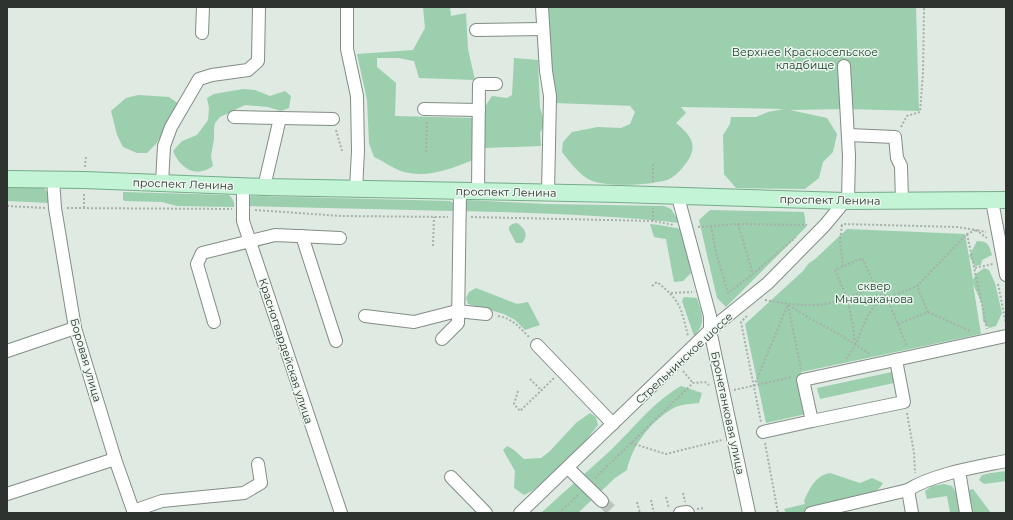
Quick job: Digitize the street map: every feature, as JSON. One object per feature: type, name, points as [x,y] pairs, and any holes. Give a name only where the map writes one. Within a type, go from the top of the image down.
[{"type":"main road","name":"проспект Ленина","points":[[7,179],[54,179],[264,187],[846,201],[1002,202]]},
{"type":"street","points":[[202,33],[203,7]]},
{"type":"street","points":[[162,183],[164,146],[171,127],[199,79],[212,75],[248,70],[258,61],[259,7]]},
{"type":"street","points":[[347,7],[348,49],[357,96],[358,152],[356,189]]},
{"type":"street","points":[[542,7],[546,71],[550,96],[548,193]]},
{"type":"street","points":[[476,30],[543,29]]},
{"type":"street","points":[[844,66],[849,156],[846,201]]},
{"type":"street","points":[[478,192],[479,84],[496,84]]},
{"type":"street","points":[[426,109],[479,110]]},
{"type":"street","points":[[234,118],[333,119]]},
{"type":"street","points":[[264,187],[280,118]]},
{"type":"street","points":[[848,135],[895,137],[897,158],[901,166],[902,201]]},
{"type":"street","name":"Боровая улица","points":[[54,179],[55,208],[75,328],[115,459],[134,512]]},
{"type":"street","name":"Красногвардейская улица","points":[[243,186],[242,221],[341,513]]},
{"type":"street","points":[[442,339],[458,323],[460,191]]},
{"type":"street","name":"Бронетанковая улица","points":[[678,197],[710,316],[710,330],[749,513]]},
{"type":"street","name":"Стрельнинское шоссе","points":[[520,513],[710,330],[768,282],[846,201]]},
{"type":"street","points":[[1002,202],[1002,277]]},
{"type":"street","points":[[214,322],[197,264],[202,253],[275,235],[340,238]]},
{"type":"street","points":[[302,236],[336,341]]},
{"type":"street","points":[[365,316],[414,322],[457,311],[486,314]]},
{"type":"street","points":[[7,351],[75,328]]},
{"type":"street","points":[[812,421],[802,378],[883,363],[1006,336]]},
{"type":"street","points":[[537,345],[613,424]]},
{"type":"street","points":[[763,432],[904,402],[896,360]]},
{"type":"street","points":[[7,494],[115,459]]},
{"type":"street","points":[[811,513],[908,490],[916,485],[959,471],[1006,461]]},
{"type":"street","points":[[134,512],[162,501],[244,493],[261,483],[258,464]]},
{"type":"street","points":[[568,468],[602,501]]},
{"type":"street","points":[[959,471],[966,513]]},
{"type":"street","points":[[451,477],[486,513]]},
{"type":"street","points":[[908,490],[912,513]]},
{"type":"street","points":[[680,513],[688,513]]},
{"type":"path","points":[[895,137],[907,116],[920,112],[923,73],[924,7]]},
{"type":"path","points":[[426,109],[426,152]]},
{"type":"path","points":[[333,119],[342,151]]},
{"type":"path","points":[[85,170],[86,156]]},
{"type":"path","points":[[84,192],[84,208]]},
{"type":"path","points":[[7,206],[55,208],[242,209],[341,216],[652,221],[687,228],[738,224],[809,225],[803,230]]},
{"type":"path","points":[[433,246],[434,217]]},
{"type":"path","points":[[738,224],[753,274]]},
{"type":"path","points":[[837,230],[842,224]]},
{"type":"path","points":[[842,224],[957,227],[989,233]]},
{"type":"path","points":[[842,224],[840,240],[843,266]]},
{"type":"path","points":[[711,226],[716,252],[728,293],[753,274],[798,235]]},
{"type":"path","points":[[887,298],[917,286],[967,234],[976,230]]},
{"type":"path","points":[[976,230],[990,241]]},
{"type":"path","points":[[967,234],[989,340]]},
{"type":"path","points":[[855,346],[853,326],[847,298],[835,270],[862,258],[876,287],[883,292],[887,298],[911,357]]},
{"type":"path","points":[[975,268],[994,264],[993,258]]},
{"type":"path","points":[[1002,277],[1006,324]]},
{"type":"path","points":[[652,286],[657,282],[671,293],[680,306],[688,336],[683,340]]},
{"type":"path","points":[[917,286],[928,312],[970,332]]},
{"type":"path","points":[[770,294],[764,300],[804,306],[822,305],[836,303],[876,287]]},
{"type":"path","points":[[671,293],[703,291]]},
{"type":"path","points":[[834,373],[855,346],[867,317],[883,292]]},
{"type":"path","points":[[788,304],[814,321],[839,334],[855,346],[867,351],[883,363]]},
{"type":"path","points":[[732,391],[802,378],[788,304]]},
{"type":"path","points":[[753,386],[788,304]]},
{"type":"path","points":[[898,324],[928,312]]},
{"type":"path","points":[[486,314],[512,320],[537,345]]},
{"type":"path","points":[[747,316],[741,322],[778,513]]},
{"type":"path","points":[[676,364],[693,383]]},
{"type":"path","points":[[518,391],[514,404],[520,410],[562,370]]},
{"type":"path","points":[[530,379],[541,390]]},
{"type":"path","points":[[559,513],[693,383],[705,382],[711,390]]},
{"type":"path","points":[[906,410],[914,452],[916,475]]},
{"type":"path","points":[[631,443],[666,454],[724,440]]},
{"type":"path","points":[[666,497],[670,513]]},
{"type":"path","points":[[651,500],[654,513]]},
{"type":"path","points":[[637,502],[640,513]]},
{"type":"green space","points":[[423,7],[450,7],[451,16],[466,13],[468,49],[475,80],[419,78],[414,61],[398,58],[377,58],[377,67],[396,83],[395,116],[475,118],[473,160],[439,172],[413,174],[396,169],[374,157],[369,143],[367,100],[357,54],[413,50],[425,28]]},
{"type":"green space","name":"Верхнее Красносельское кладбище","points":[[545,7],[916,7],[919,111],[846,109],[790,110],[827,118],[837,134],[833,152],[823,162],[819,178],[805,189],[736,188],[724,174],[723,135],[730,124],[731,117],[756,117],[768,112],[784,109],[681,107],[686,113],[676,123],[687,133],[693,148],[689,159],[672,178],[659,182],[627,185],[595,182],[588,179],[577,170],[562,152],[563,142],[572,132],[598,127],[621,128],[630,124],[635,112],[630,106],[635,106],[554,103]]},
{"type":"green space","points":[[514,58],[538,60],[540,108],[545,123],[540,133],[541,146],[484,148],[484,108],[492,96],[507,98],[512,95]]},
{"type":"green space","points":[[243,89],[255,90],[270,96],[285,91],[291,96],[289,108],[281,111],[268,107],[245,105],[220,117],[215,123],[214,129],[211,156],[213,166],[201,172],[189,170],[184,167],[173,151],[182,141],[197,135],[208,120],[209,108],[207,98],[214,94]]},
{"type":"green space","points":[[138,95],[169,97],[179,104],[156,144],[147,153],[137,153],[123,147],[117,135],[111,111],[126,98]]},
{"type":"green space","points":[[29,184],[41,186],[49,195],[51,203],[7,201],[7,185]]},
{"type":"green space","points":[[123,192],[229,195],[234,202],[234,207],[177,206],[162,202],[125,201],[123,200]]},
{"type":"green space","points":[[251,196],[450,201],[454,204],[453,211],[246,206]]},
{"type":"green space","points":[[465,201],[547,204],[664,206],[671,209],[680,223],[599,216],[464,211]]},
{"type":"green space","points":[[710,210],[804,212],[806,227],[726,307],[717,298],[699,220]]},
{"type":"green space","points":[[517,223],[522,227],[526,234],[522,243],[516,243],[509,230],[509,227],[512,224]]},
{"type":"green space","points":[[650,224],[682,229],[691,273],[683,281],[674,282],[666,239],[654,237]]},
{"type":"green space","name":"сквер Мнацаканова","points":[[847,229],[965,234],[973,280],[976,274],[984,268],[989,270],[995,283],[1002,313],[996,326],[989,328],[983,321],[982,304],[973,284],[981,334],[801,372],[810,413],[766,423],[745,324]]},
{"type":"green space","points":[[977,241],[988,244],[992,255],[982,260],[981,265],[975,266],[969,256]]},
{"type":"green space","points":[[476,288],[517,304],[528,302],[540,325],[525,330],[515,320],[504,314],[468,304],[466,298],[469,292]]},
{"type":"green space","points":[[684,297],[697,298],[702,314],[701,327],[694,336],[682,301]]},
{"type":"green space","points":[[892,372],[894,383],[820,399],[817,388]]},
{"type":"green space","points":[[681,386],[702,393],[699,403],[685,404],[675,407],[656,421],[643,435],[633,452],[627,470],[615,478],[578,513],[541,513],[611,450],[653,407]]},
{"type":"green space","points":[[590,413],[596,417],[598,425],[572,458],[532,491],[524,495],[514,488],[515,471],[503,450],[507,446],[524,459],[541,458],[549,452],[576,423]]},
{"type":"green space","points":[[1006,471],[1006,481],[984,484],[979,480],[982,475]]},
{"type":"green space","points":[[830,473],[860,483],[872,478],[883,483],[875,492],[857,499],[823,503],[817,506],[810,513],[786,513],[784,509],[805,504],[804,501],[814,483],[820,477]]},
{"type":"green space","points":[[944,484],[952,486],[959,497],[962,513],[950,513],[947,496],[927,499],[925,491],[932,486]]},
{"type":"green space","points":[[973,489],[991,513],[973,513],[969,500],[969,490]]},
{"type":"tunnel","points":[[602,501],[614,513]]}]
